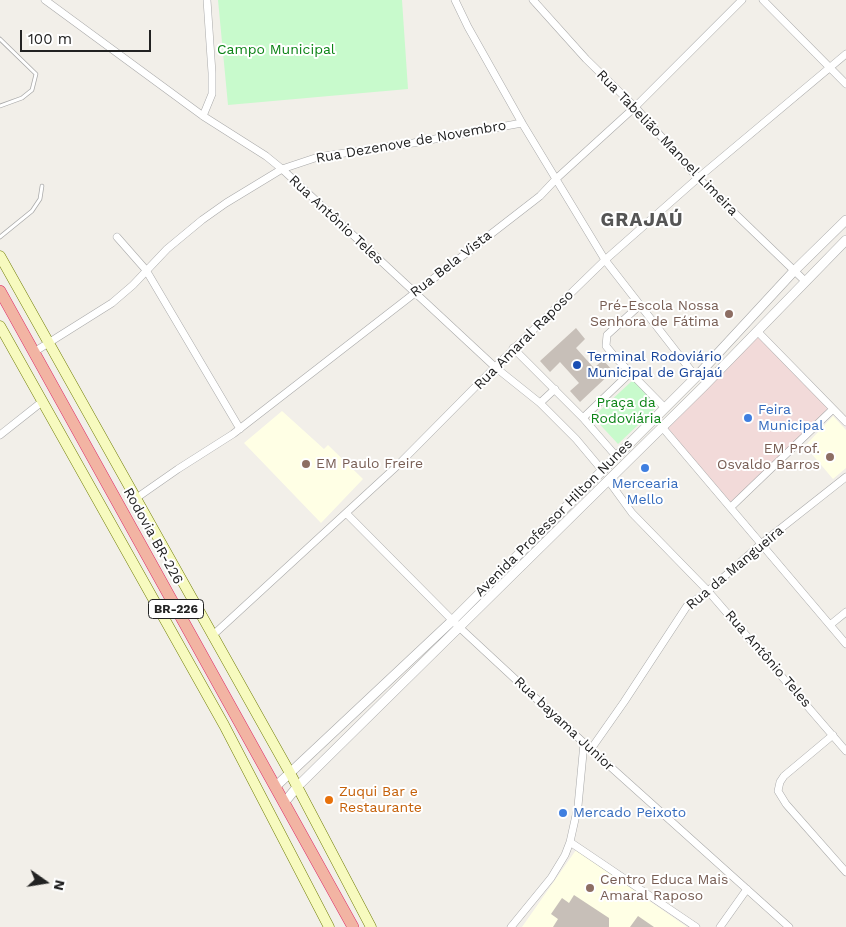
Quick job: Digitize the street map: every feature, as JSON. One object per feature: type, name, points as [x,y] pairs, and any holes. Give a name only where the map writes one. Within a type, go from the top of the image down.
[{"type":"highway","name":"Rodovia BR-226","points":[[0,291],[353,927]]},
{"type":"main road","points":[[0,256],[290,773],[371,927]]},
{"type":"main road","points":[[0,326],[5,345],[43,401],[224,725],[329,927]]},
{"type":"street","name":"Rua Antônio Teles","points":[[45,0],[203,116],[266,156],[282,169],[495,367],[540,403],[576,439],[602,470]]},
{"type":"street","points":[[203,116],[212,94],[207,0]]},
{"type":"street","points":[[456,0],[468,27],[522,123],[606,260],[704,386]]},
{"type":"street","name":"Rua Tabelião Manoel Limeira","points":[[532,0],[586,59],[634,107],[698,178],[804,281]]},
{"type":"street","name":"Rua Bela Vista","points":[[135,499],[240,429],[540,196],[634,107],[742,0]]},
{"type":"street","points":[[763,0],[846,84]]},
{"type":"street","name":"Rua Amaral Raposo","points":[[212,636],[398,466],[513,348],[606,260],[698,178],[846,54]]},
{"type":"street","name":"Rua Dezenove de Novembro","points":[[34,352],[112,303],[126,292],[167,249],[202,220],[282,169],[318,157],[522,123]]},
{"type":"street","name":"Avenida Professor Hilton Nunes","points":[[275,787],[452,620],[696,377],[794,271],[846,220]]},
{"type":"street","points":[[117,237],[146,270],[240,429]]},
{"type":"street","name":"Avenida Professor Hilton Nunes","points":[[284,803],[297,787],[758,332],[804,281],[846,240]]},
{"type":"street","points":[[640,305],[607,335],[606,341],[609,351],[674,416]]},
{"type":"street","points":[[758,332],[846,422]]},
{"type":"street","points":[[513,348],[583,418],[622,465]]},
{"type":"street","points":[[583,418],[631,372]]},
{"type":"street","points":[[540,403],[555,389]]},
{"type":"street","points":[[0,435],[43,401]]},
{"type":"street","points":[[731,507],[833,409]]},
{"type":"street","points":[[662,428],[846,644]]},
{"type":"street","points":[[602,470],[608,480]]},
{"type":"street","name":"Rua da Mangueira","points":[[591,749],[687,606],[708,591],[761,544],[846,477]]},
{"type":"street","name":"Rua Antônio Teles","points":[[608,480],[632,513],[708,591],[846,750]]},
{"type":"street","name":"Rua bayama Junior","points":[[346,513],[459,627],[584,743],[789,927]]},
{"type":"street","points":[[830,625],[846,612]]},
{"type":"street","points":[[833,735],[784,776],[778,791],[786,804],[846,872]]},
{"type":"street","points":[[511,927],[551,878],[565,855],[578,806],[584,743]]},
{"type":"street","points":[[570,842],[696,927]]},
{"type":"street","points":[[720,927],[747,888]]},
{"type":"lane","points":[[0,39],[36,74],[32,90],[22,98],[0,106]]},
{"type":"lane","points":[[0,237],[32,211],[40,199],[42,186]]},
{"type":"shaded area","name":"Feira Municipal","points":[[759,336],[829,408],[732,504],[667,428]]},
{"type":"shaded area","name":"EM Paulo Freire","points":[[282,411],[324,449],[328,445],[363,479],[321,523],[244,443]]},
{"type":"shaded area","name":"EM Prof. Osvaldo Barros","points":[[833,416],[846,430],[846,468],[833,479],[805,446]]},
{"type":"shaded area","name":"Centro Educa Mais Amaral Raposo","points":[[576,850],[687,927],[522,927]]},
{"type":"green space","name":"Campo Municipal","points":[[218,0],[402,0],[408,89],[228,105]]},
{"type":"green space","name":"Praça da Rodoviária","points":[[633,380],[658,406],[618,444],[593,417]]},
{"type":"building","name":"Terminal Rodoviário Municipal de Grajaú","points":[[576,328],[585,339],[576,348],[594,368],[603,360],[613,371],[580,402],[570,391],[579,383],[560,362],[550,372],[540,361]]},
{"type":"building","points":[[574,895],[609,918],[609,927],[553,927],[558,919],[551,914],[562,898],[569,903]]},
{"type":"building","points":[[638,916],[654,927],[630,927]]},
{"type":"place","name":"Pré-Escola Nossa Senhora de Fátima","points":[[729,314]]},
{"type":"place","name":"Terminal Rodoviário Municipal de Grajaú","points":[[577,365]]},
{"type":"place","name":"Feira Municipal","points":[[748,418]]},
{"type":"place","name":"EM Prof. Osvaldo Barros","points":[[830,457]]},
{"type":"place","name":"EM Paulo Freire","points":[[306,464]]},
{"type":"place","name":"Mercearia Mello","points":[[645,468]]},
{"type":"place","name":"Zuqui Bar e Restaurante","points":[[329,800]]},
{"type":"place","name":"Mercado Peixoto","points":[[563,813]]},
{"type":"place","name":"Centro Educa Mais Amaral Raposo","points":[[590,888]]},
{"type":"district","name":"GRAJAÚ","points":[[642,220]]}]
